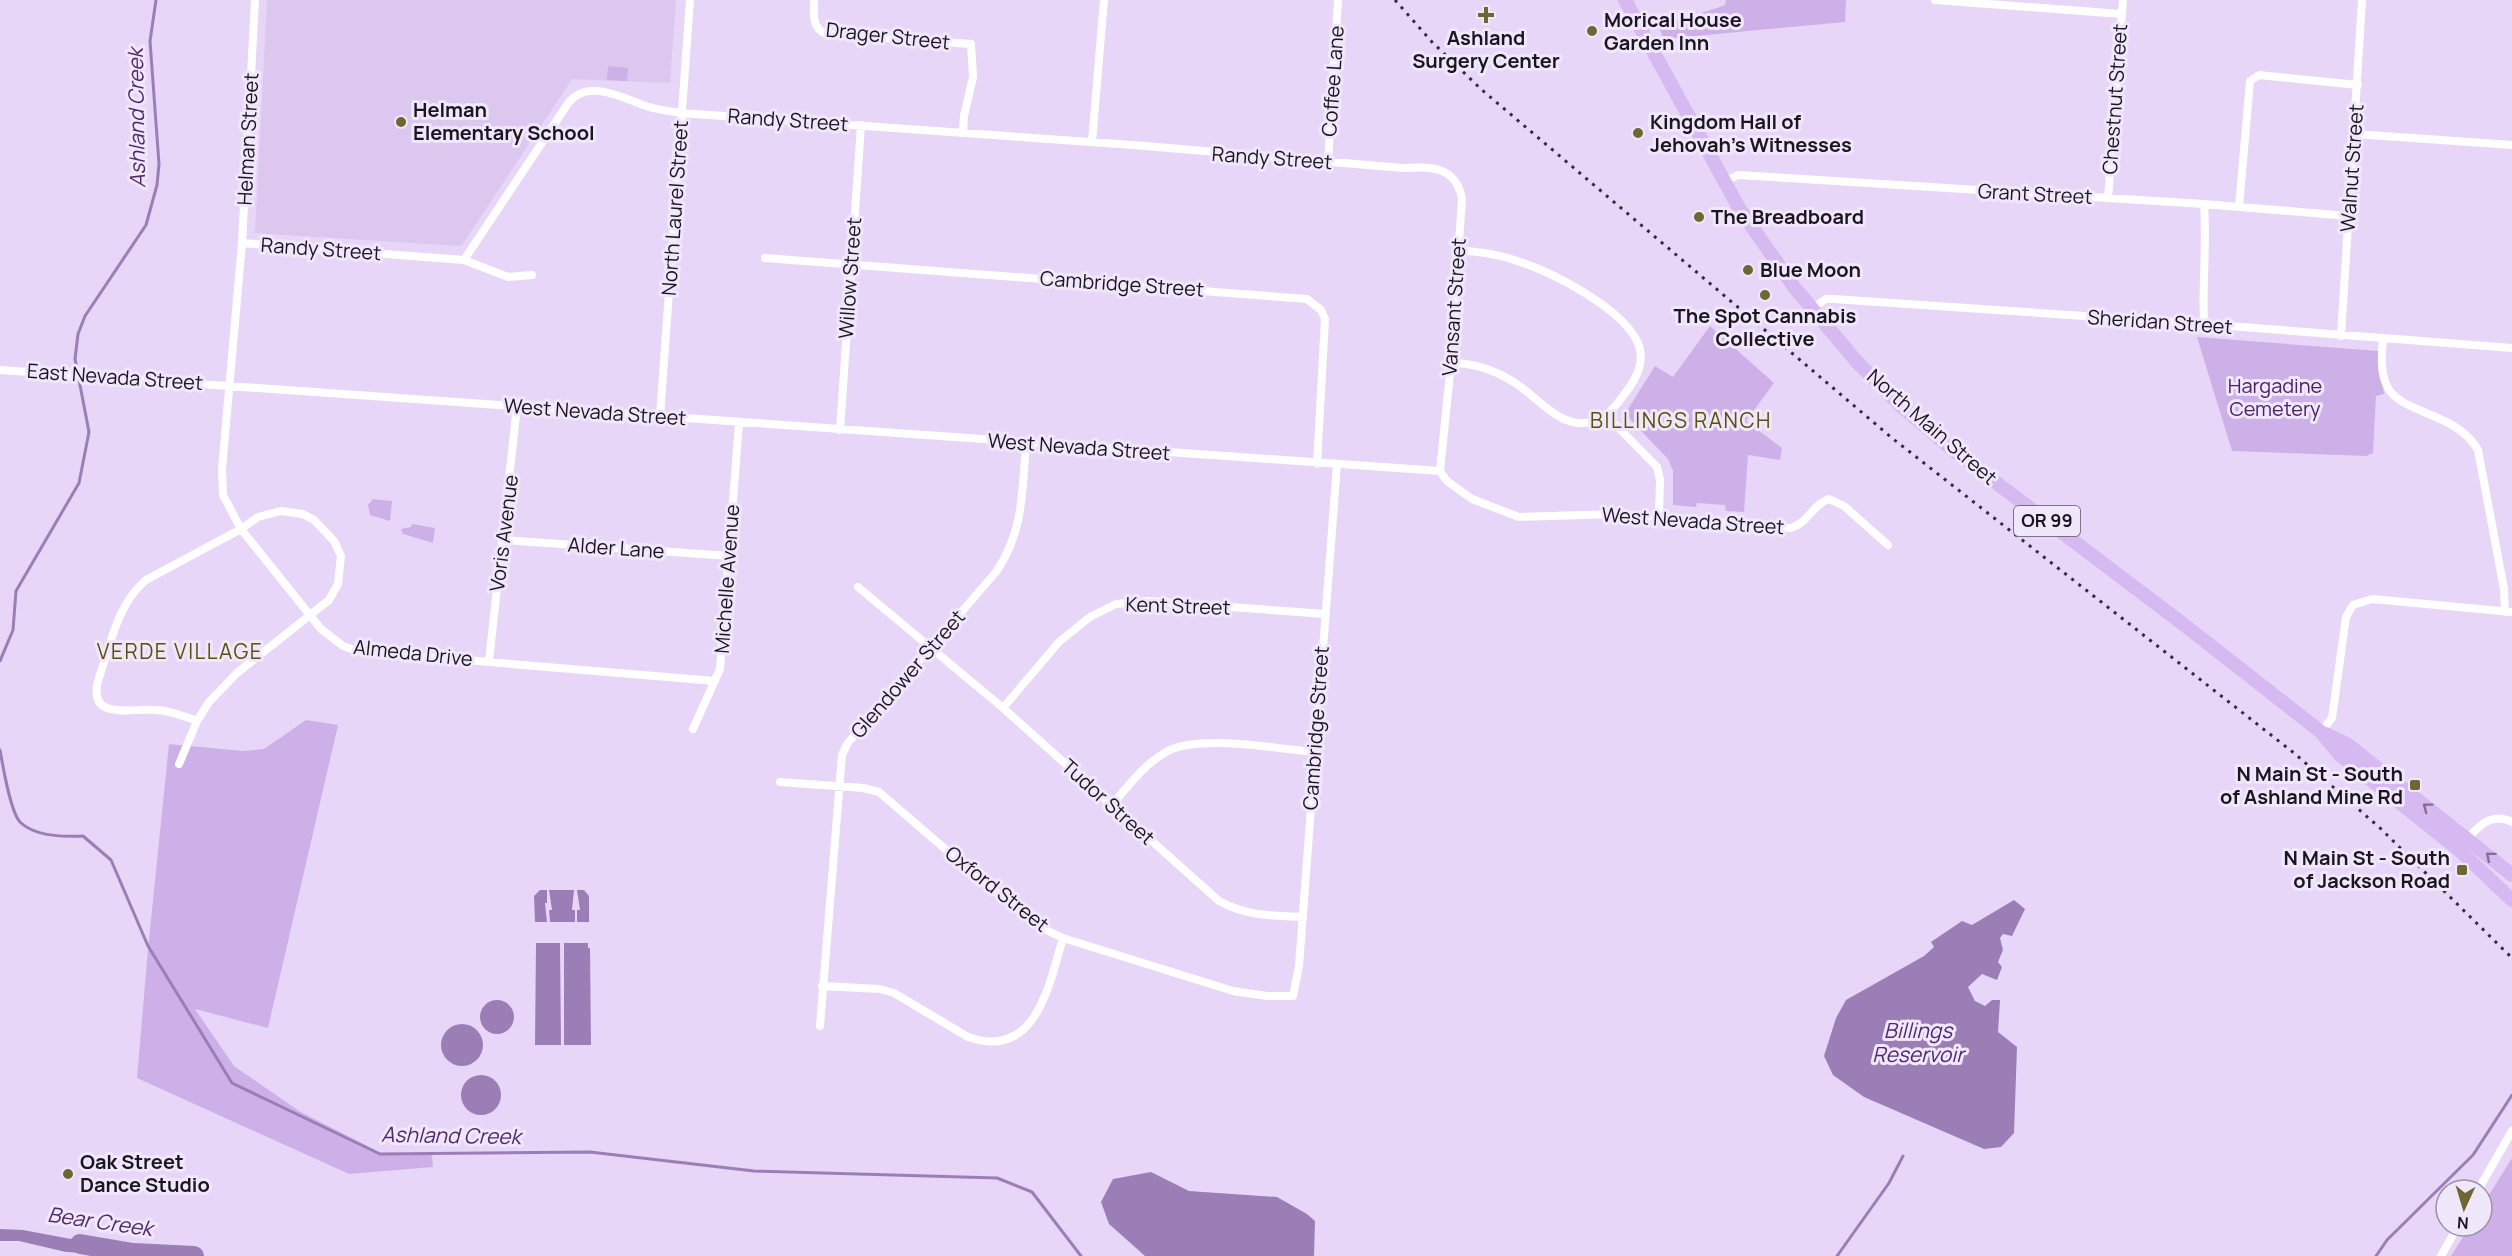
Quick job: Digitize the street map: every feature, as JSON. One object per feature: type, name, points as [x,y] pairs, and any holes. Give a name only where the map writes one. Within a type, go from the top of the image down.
[{"type":"main road","name":"North Main Street","points":[[1625,0],[1724,182],[1779,267],[1811,309],[1857,362],[1901,406],[1953,450],[2321,732],[2340,755],[2458,849]]},
{"type":"main road","name":"North Main Street","points":[[2321,732],[2347,744],[2468,838]]},
{"type":"main road","name":"OR 99","points":[[2468,838],[2512,875]]},
{"type":"main road","name":"OR 99","points":[[2458,849],[2512,900]]},
{"type":"street","name":"Helman Street","points":[[230,385],[242,243],[255,0]]},
{"type":"street","name":"North Laurel Street","points":[[660,416],[690,0]]},
{"type":"street","name":"Drager Street","points":[[814,0],[815,23],[818,30],[826,34],[971,44],[973,77],[964,116],[963,133]]},
{"type":"street","points":[[1092,142],[1104,0]]},
{"type":"street","name":"Coffee Lane","points":[[1328,162],[1338,0]]},
{"type":"street","points":[[1935,0],[2122,14]]},
{"type":"street","name":"Chestnut Street","points":[[2108,198],[2123,0]]},
{"type":"street","name":"Walnut Street","points":[[2341,336],[2362,0]]},
{"type":"street","points":[[2239,207],[2250,81],[2259,75],[2358,85]]},
{"type":"street","name":"Randy Street","points":[[242,243],[464,260],[569,102],[579,93],[594,91],[615,94],[656,109],[681,112],[1092,142],[1403,168],[1424,166]]},
{"type":"street","name":"Willow Street","points":[[840,430],[861,125]]},
{"type":"street","points":[[2355,134],[2512,145]]},
{"type":"street","name":"Vansant Street","points":[[1424,166],[1444,172],[1460,189],[1462,198],[1451,363],[1440,471]]},
{"type":"street","name":"Grant Street","points":[[1724,182],[1738,176],[2204,204],[2348,216]]},
{"type":"street","points":[[2204,204],[2206,240],[2204,324]]},
{"type":"street","points":[[1451,363],[1468,365],[1506,378],[1568,422],[1591,423],[1607,416],[1636,378],[1641,361],[1638,342],[1631,332],[1599,304],[1561,279],[1516,260],[1459,250]]},
{"type":"street","name":"Cambridge Street","points":[[765,258],[1307,299],[1321,310],[1325,319],[1317,464]]},
{"type":"street","points":[[464,260],[508,277],[532,275]]},
{"type":"street","name":"Sheridan Street","points":[[1811,309],[1826,299],[1833,299],[2512,348]]},
{"type":"street","points":[[2321,732],[2332,718],[2344,626],[2348,610],[2353,605],[2372,599],[2508,612],[2478,450],[2466,433],[2452,423],[2395,398],[2387,388],[2383,373],[2383,338]]},
{"type":"street","name":"East Nevada Street","points":[[0,370],[230,385]]},
{"type":"street","name":"West Nevada Street","points":[[230,385],[1026,444],[1440,471],[1447,481],[1472,499],[1519,517],[1618,514],[1791,528],[1803,523],[1823,501],[1833,500],[1844,506],[1888,544]]},
{"type":"street","name":"Almeda Drive","points":[[230,385],[222,486],[229,509],[241,529],[310,616],[333,639],[357,651],[715,681]]},
{"type":"street","name":"Voris Avenue","points":[[489,661],[517,406]]},
{"type":"street","points":[[1607,416],[1657,467],[1660,480],[1659,516]]},
{"type":"street","name":"Michelle Avenue","points":[[693,729],[720,669],[739,423]]},
{"type":"street","name":"Glendower Street","points":[[819,1026],[842,755],[847,744],[996,572],[1010,550],[1020,516],[1026,444]]},
{"type":"street","name":"Cambridge Street","points":[[1300,957],[1337,464]]},
{"type":"street","points":[[179,764],[197,721],[209,702],[237,673],[333,595],[340,574],[341,556],[327,533],[308,516],[286,510],[262,515],[241,529],[158,573],[136,588],[125,603],[96,687],[98,702],[109,710],[158,710],[197,721]]},
{"type":"street","name":"Alder Lane","points":[[503,540],[729,556]]},
{"type":"street","name":"Tudor Street","points":[[858,587],[1003,708],[1219,901],[1231,908],[1259,915],[1303,917]]},
{"type":"street","name":"Kent Street","points":[[1003,708],[1059,642],[1090,617],[1116,604],[1148,601],[1325,614]]},
{"type":"street","points":[[1112,805],[1139,774],[1174,748],[1203,743],[1314,752]]},
{"type":"street","name":"Oxford Street","points":[[780,782],[839,786],[879,792],[1030,919],[1063,938],[1233,991],[1267,996],[1293,996],[1300,957]]},
{"type":"street","points":[[2458,849],[2486,820],[2504,818],[2512,822]]},
{"type":"street","points":[[822,986],[880,989],[894,993],[968,1037],[978,1041],[996,1042],[1006,1040],[1022,1031],[1036,1016],[1042,1005],[1063,938]]},
{"type":"street","points":[[2485,1178],[2512,1131]]},
{"type":"street","points":[[2442,1256],[2452,1238]]},
{"type":"shaded area","name":"Helman Elementary School","points":[[267,0],[676,0],[670,83],[572,79],[462,245],[255,233]]},
{"type":"green space","points":[[1726,0],[1846,0],[1845,22],[1664,39],[1659,28],[1725,5]]},
{"type":"green space","points":[[608,66],[628,68],[627,81],[607,80]]},
{"type":"green space","points":[[1710,326],[1774,383],[1746,421],[1782,448],[1780,460],[1748,455],[1744,512],[1726,511],[1725,505],[1697,503],[1696,507],[1673,505],[1673,471],[1668,459],[1625,414],[1655,366],[1673,377]]},
{"type":"green space","name":"Hargadine Cemetery","points":[[2197,337],[2378,351],[2384,394],[2376,396],[2373,453],[2366,456],[2232,451]]},
{"type":"green space","points":[[373,499],[392,501],[390,521],[370,515],[368,505]]},
{"type":"green space","points":[[412,524],[435,528],[433,543],[403,534],[401,529],[411,527]]},
{"type":"green space","points":[[306,720],[338,725],[268,1028],[195,1009],[234,1066],[299,1111],[381,1153],[432,1155],[433,1167],[349,1174],[137,1078],[169,744],[243,751],[264,749]]},
{"type":"green space","points":[[2512,1158],[2512,1256],[2451,1256],[2462,1238],[2494,1238],[2494,1187]]},
{"type":"water","points":[[540,890],[547,890],[547,903],[545,903],[547,922],[535,922],[534,896]]},
{"type":"water","points":[[549,890],[574,890],[572,910],[575,910],[575,922],[550,922],[549,910],[552,910]]},
{"type":"water","points":[[577,890],[584,890],[589,896],[589,922],[577,922],[577,910],[580,910]]},
{"type":"water","name":"Billings Reservoir","points":[[2014,900],[2025,909],[2012,936],[2003,934],[2000,938],[2003,950],[1998,962],[2002,967],[1997,980],[1982,974],[1968,987],[1975,1001],[1985,1006],[1992,1000],[2000,1000],[1998,1032],[2017,1047],[2014,1133],[2001,1147],[1984,1149],[1864,1097],[1833,1075],[1824,1056],[1836,1018],[1846,1000],[1924,956],[1934,947],[1931,942],[1962,921],[1972,925]]},
{"type":"water","points":[[536,943],[560,943],[561,1045],[535,1045]]},
{"type":"water","points":[[564,943],[588,943],[588,948],[590,948],[591,1045],[564,1045]]},
{"type":"water","points":[[497,1000],[509,1005],[514,1017],[509,1029],[497,1034],[485,1029],[480,1017],[485,1005]]},
{"type":"water","points":[[462,1024],[470,1025],[477,1030],[482,1037],[482,1053],[477,1060],[470,1065],[462,1066],[454,1065],[447,1060],[442,1053],[441,1045],[442,1037],[447,1030],[454,1025]]},
{"type":"water","points":[[481,1075],[495,1081],[501,1095],[495,1109],[481,1115],[467,1109],[461,1095],[467,1081]]},
{"type":"water","points":[[1151,1172],[1189,1191],[1277,1197],[1315,1221],[1314,1256],[1145,1256],[1109,1224],[1101,1202],[1113,1179]]},
{"type":"water","points":[[0,1229],[23,1230],[108,1246],[103,1254],[66,1252],[19,1241],[0,1241]]},
{"type":"waterway","name":"Ashland Creek","points":[[0,661],[13,630],[16,591],[79,483],[89,432],[75,359],[78,334],[85,316],[146,225],[157,185],[159,164],[150,41],[156,0]]},
{"type":"waterway","name":"Ashland Creek","points":[[0,750],[10,799],[20,822],[41,833],[83,836],[111,860],[148,946],[232,1083],[380,1154],[590,1152],[754,1171],[997,1178],[1032,1192],[1081,1256]]},
{"type":"waterway","points":[[2376,1256],[2387,1240],[2473,1155],[2512,1095]]},
{"type":"waterway","points":[[1837,1256],[1889,1183],[1903,1156]]},
{"type":"waterway","name":"Bear Creek","points":[[80,1244],[133,1253],[194,1256]]},
{"type":"railway","points":[[1395,0],[1432,42],[1482,90],[1892,438],[2294,753],[2380,828],[2512,958]]},
{"type":"place","name":"Ashland Surgery Center","points":[[1486,15]]},
{"type":"place","name":"Morical House Garden Inn","points":[[1592,31]]},
{"type":"place","name":"Helman Elementary School","points":[[401,122]]},
{"type":"place","name":"Kingdom Hall of Jehovah's Witnesses","points":[[1638,133]]},
{"type":"place","name":"The Breadboard","points":[[1699,217]]},
{"type":"place","name":"Blue Moon","points":[[1748,270]]},
{"type":"place","name":"The Spot Cannabis Collective","points":[[1765,295]]},
{"type":"place","name":"N Main St - South of Ashland Mine Rd","points":[[2415,785]]},
{"type":"place","name":"N Main St - South of Jackson Road","points":[[2462,870]]},
{"type":"place","name":"Oak Street Dance Studio","points":[[68,1174]]},
{"type":"district","name":"BILLINGS RANCH","points":[[1681,421]]},
{"type":"district","name":"VERDE VILLAGE","points":[[180,652]]}]
